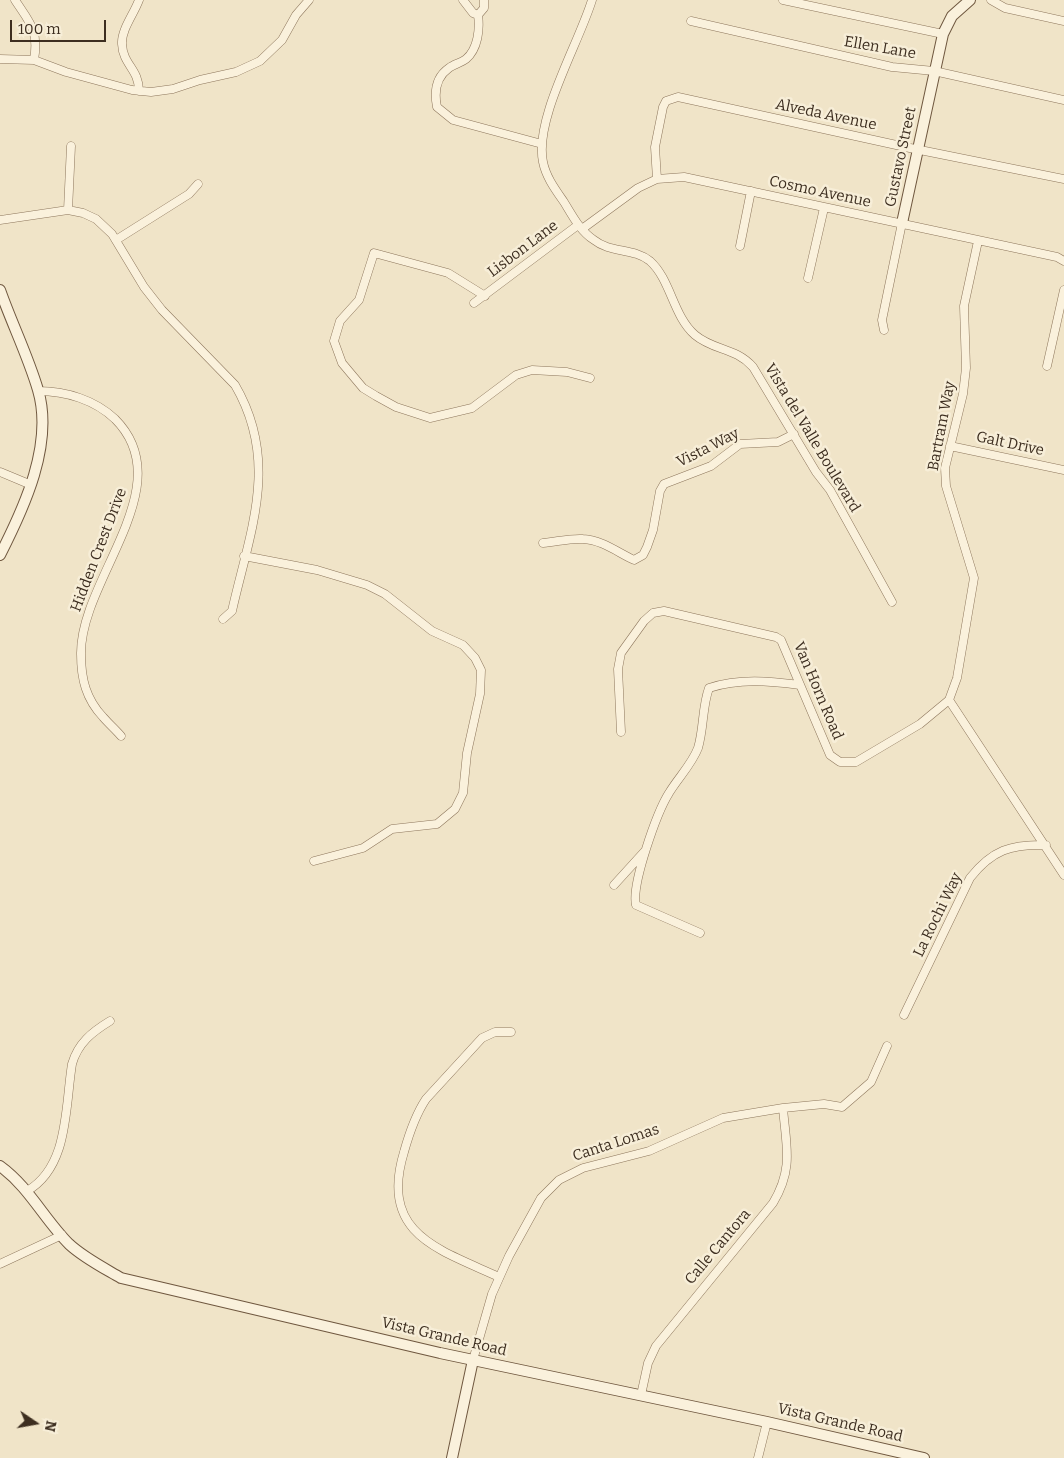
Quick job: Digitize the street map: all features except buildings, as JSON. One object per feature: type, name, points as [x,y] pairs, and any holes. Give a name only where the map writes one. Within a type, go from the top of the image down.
[{"type":"street","points":[[15,0],[34,30],[37,46],[34,60]]},
{"type":"street","points":[[139,0],[134,15],[124,29],[122,44],[125,58],[137,73],[139,91]]},
{"type":"street","points":[[0,59],[34,60],[66,72],[139,91],[151,92],[173,89],[200,80],[236,72],[260,61],[282,40],[296,15],[308,0]]},
{"type":"street","points":[[463,0],[473,13],[478,15]]},
{"type":"street","points":[[478,15],[484,8],[484,0]]},
{"type":"street","name":"Vista del Valle Boulevard","points":[[592,0],[555,95],[543,134],[543,163],[548,177],[580,227],[593,240],[610,249],[632,252],[648,260],[657,269],[685,323],[694,334],[708,345],[729,350],[748,361],[816,472],[830,490],[892,602]]},
{"type":"street","points":[[783,0],[943,34]]},
{"type":"street","name":"Gustavo Street","points":[[884,330],[882,320],[943,34],[952,16],[970,0]]},
{"type":"street","points":[[991,0],[1005,8],[1064,21]]},
{"type":"street","points":[[478,15],[480,25],[476,42],[466,59],[448,68],[440,78],[434,92],[437,107],[445,116],[453,120],[542,144]]},
{"type":"street","name":"Ellen Lane","points":[[691,21],[892,67],[934,71],[1064,100]]},
{"type":"street","name":"Alveda Avenue","points":[[657,179],[655,147],[663,107],[670,98],[678,97],[1064,179]]},
{"type":"street","points":[[68,210],[71,146]]},
{"type":"street","name":"Cosmo Avenue","points":[[657,179],[696,179],[1057,257],[1064,261]]},
{"type":"street","name":"Lisbon Lane","points":[[474,303],[580,227],[638,188],[657,179]]},
{"type":"street","points":[[116,240],[189,194],[198,184]]},
{"type":"street","points":[[740,246],[751,191]]},
{"type":"street","points":[[808,278],[824,208]]},
{"type":"street","points":[[0,220],[68,210],[96,219],[116,240],[144,287],[162,310],[234,385],[250,415],[258,448],[260,474],[255,513],[232,612],[223,618]]},
{"type":"street","name":"Bartram Way","points":[[949,700],[957,678],[974,578],[946,486],[945,468],[963,394],[966,368],[964,306],[978,241]]},
{"type":"street","name":"Lisbon Lane","points":[[485,296],[448,273],[374,253],[359,300],[340,321],[336,331],[334,341],[342,363],[363,388],[396,407],[430,418],[472,408],[516,375],[532,370],[567,372],[590,378]]},
{"type":"street","points":[[0,290],[38,391],[42,421],[40,443],[30,484],[15,525],[0,554]]},
{"type":"street","points":[[1047,366],[1064,290]]},
{"type":"street","name":"Hidden Crest Drive","points":[[38,391],[54,391],[69,394],[107,412],[128,437],[137,460],[139,477],[135,502],[90,608],[83,633],[81,650],[82,673],[87,694],[101,715],[121,736]]},
{"type":"street","name":"Vista Way","points":[[543,543],[580,538],[592,540],[601,542],[634,560],[643,554],[647,547],[653,530],[660,491],[664,484],[710,466],[740,444],[778,442],[794,434]]},
{"type":"street","name":"Galt Drive","points":[[950,446],[1064,470]]},
{"type":"street","points":[[0,472],[30,484]]},
{"type":"street","points":[[244,556],[317,570],[367,585],[385,594],[432,631],[463,645],[475,658],[481,670],[480,694],[467,753],[463,793],[455,809],[437,824],[392,829],[363,848],[314,861]]},
{"type":"street","name":"Van Horn Road","points":[[621,732],[618,669],[621,653],[644,621],[654,613],[664,611],[776,637],[783,643],[830,755],[840,762],[850,763],[920,724],[949,700]]},
{"type":"street","points":[[700,933],[636,905],[634,898],[647,849],[668,795],[692,760],[698,746],[704,704],[709,688],[725,683],[769,681],[800,685]]},
{"type":"street","points":[[949,700],[1064,875]]},
{"type":"street","name":"La Rochi Way","points":[[904,1015],[970,878],[978,868],[998,852],[1005,849],[1020,844],[1046,845]]},
{"type":"street","points":[[614,885],[647,849]]},
{"type":"street","points":[[27,1191],[47,1175],[58,1155],[72,1064],[76,1054],[91,1034],[110,1021]]},
{"type":"street","points":[[499,1277],[443,1251],[415,1232],[406,1219],[400,1204],[397,1180],[406,1146],[420,1108],[426,1099],[482,1038],[495,1032],[511,1032]]},
{"type":"street","name":"Canta Lomas","points":[[452,1458],[473,1360],[499,1277],[542,1198],[552,1185],[566,1175],[583,1168],[649,1152],[723,1118],[783,1108],[824,1104],[842,1107],[871,1082],[887,1046]]},
{"type":"street","name":"Calle Cantora","points":[[641,1395],[648,1362],[656,1346],[773,1203],[782,1188],[788,1164],[783,1108]]},
{"type":"street","name":"Vista Grande Road","points":[[0,1166],[27,1191],[70,1245],[121,1278],[473,1360],[767,1422],[924,1458]]},
{"type":"street","points":[[0,1264],[62,1235]]},
{"type":"street","points":[[758,1458],[767,1422]]}]
